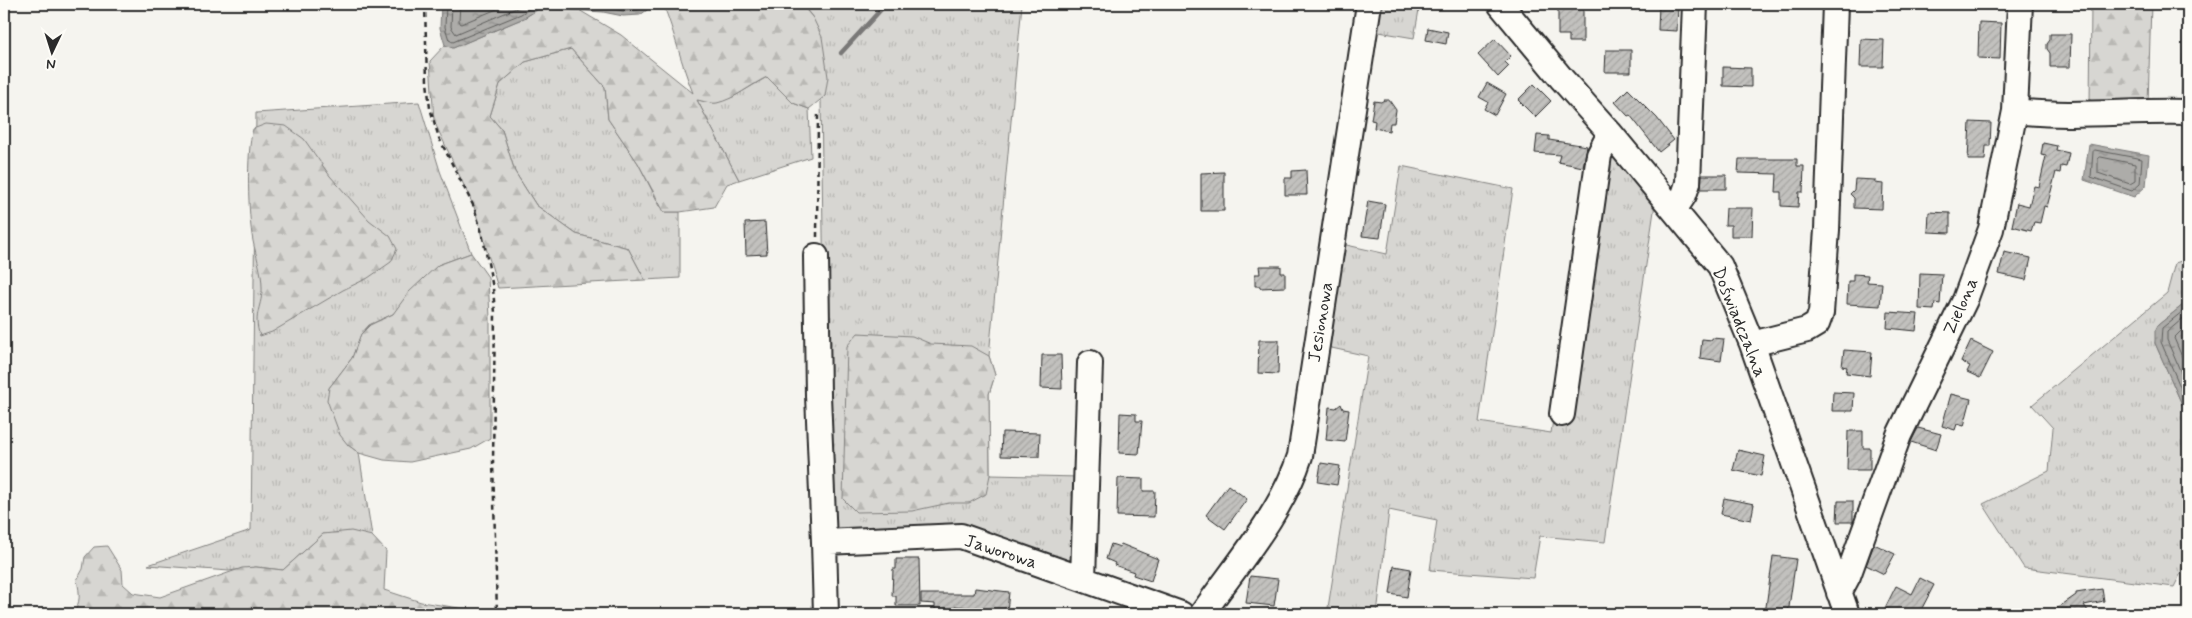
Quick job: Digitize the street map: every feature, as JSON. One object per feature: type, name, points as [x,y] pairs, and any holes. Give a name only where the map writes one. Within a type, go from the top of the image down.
[{"type":"street","name":"Jesionowa","points":[[1202,614],[1281,501],[1293,478],[1300,456],[1369,4]]},
{"type":"street","name":"Doświadczalna","points":[[1500,4],[1720,266],[1752,344],[1843,604]]},
{"type":"street","points":[[1674,210],[1684,195],[1688,183],[1695,4]]},
{"type":"street","points":[[1752,344],[1807,330],[1817,324],[1822,313],[1827,230],[1835,4]]},
{"type":"street","name":"Zielona","points":[[1843,604],[1848,576],[1899,435],[1964,300],[1991,230],[2016,111],[2020,4]]},
{"type":"street","points":[[2016,111],[2042,114],[2091,115],[2159,111],[2188,112]]},
{"type":"street","points":[[1562,414],[1599,155],[1610,133]]},
{"type":"street","points":[[816,256],[818,395],[826,614]]},
{"type":"street","points":[[1082,579],[1090,363]]},
{"type":"street","name":"Jaworowa","points":[[824,542],[961,536],[1181,614]]},
{"type":"path","points":[[425,4],[427,82],[430,108],[439,138],[474,207],[482,233],[495,313],[493,462],[497,614]]},
{"type":"path","points":[[816,256],[818,114]]},
{"type":"green space","points":[[663,4],[801,4],[813,18],[822,37],[828,77],[825,96],[809,109],[793,103],[767,77],[724,101],[710,103],[697,100],[739,180],[727,184],[714,207],[680,212],[664,212],[638,163],[608,119],[605,87],[571,49],[525,62],[500,84],[490,116],[502,130],[515,172],[536,205],[576,234],[628,248],[645,280],[498,288],[474,207],[434,121],[430,61],[445,45],[453,48],[524,18],[540,8],[579,10],[621,35],[693,93]]},
{"type":"green space","points":[[802,4],[1022,4],[989,356],[995,375],[989,394],[990,475],[1080,477],[1077,561],[1066,565],[963,532],[837,534],[829,525],[821,99],[825,96],[813,18]]},
{"type":"green space","points":[[1376,4],[1420,4],[1414,38],[1373,31]]},
{"type":"green space","points":[[2091,4],[2151,4],[2148,104],[2090,106]]},
{"type":"green space","points":[[2185,4],[2188,4],[2188,102],[2181,101]]},
{"type":"green space","points":[[571,49],[605,87],[608,119],[638,163],[663,212],[680,212],[680,278],[645,280],[628,248],[576,234],[536,205],[515,172],[502,130],[490,116],[500,84],[525,62]]},
{"type":"green space","points":[[767,77],[793,103],[809,109],[811,157],[739,180],[697,100],[715,103],[733,97]]},
{"type":"green space","points":[[419,102],[440,171],[471,253],[438,265],[393,314],[369,325],[361,334],[352,358],[329,388],[348,445],[359,453],[372,536],[323,534],[283,570],[256,567],[229,571],[148,565],[251,530],[256,113]]},
{"type":"green space","points":[[266,124],[286,126],[304,139],[330,176],[369,220],[390,236],[397,249],[391,262],[368,278],[343,290],[272,332],[260,336],[257,316],[262,294],[262,281],[251,229],[249,153],[253,129]]},
{"type":"green space","points":[[1595,134],[1655,204],[1605,542],[1540,536],[1533,578],[1430,570],[1437,520],[1389,510],[1377,614],[1327,614],[1368,356],[1327,347],[1342,244],[1387,254],[1401,166],[1513,189],[1479,422],[1551,433]]},
{"type":"green space","points":[[471,253],[488,277],[490,438],[471,449],[410,462],[384,460],[359,453],[348,445],[340,435],[327,400],[329,388],[352,358],[361,334],[370,325],[393,314],[409,292],[438,265]]},
{"type":"green space","points":[[2188,259],[2188,301],[2158,325],[2155,343],[2188,418],[2188,559],[2174,587],[2024,568],[1983,504],[2049,471],[2053,428],[2032,405],[2167,293],[2175,263]]},
{"type":"green space","points":[[858,333],[912,336],[931,344],[971,346],[989,356],[995,375],[989,394],[990,475],[986,494],[969,503],[949,503],[912,511],[856,512],[843,499],[847,346]]},
{"type":"green space","points":[[351,531],[372,536],[386,551],[384,590],[421,602],[478,611],[483,614],[73,614],[79,598],[77,580],[83,569],[85,557],[94,547],[107,546],[122,570],[123,584],[133,593],[160,597],[242,568],[256,567],[283,570],[323,534]]},
{"type":"water","points":[[441,4],[650,4],[647,10],[640,15],[623,16],[603,12],[540,8],[524,18],[453,48],[445,45],[440,28]]},
{"type":"water","points":[[2089,144],[2149,155],[2146,186],[2134,197],[2084,180]]},
{"type":"water","points":[[2188,301],[2188,418],[2155,343],[2155,331],[2158,325]]},
{"type":"building","points":[[1570,4],[1583,4],[1583,42],[1569,42],[1569,35],[1558,35],[1558,6],[1570,6]]},
{"type":"building","points":[[1659,4],[1678,4],[1677,31],[1658,30]]},
{"type":"building","points":[[1979,22],[2001,23],[2000,59],[1978,58]]},
{"type":"building","points":[[1428,28],[1448,32],[1446,44],[1426,40]]},
{"type":"building","points":[[2050,34],[2071,34],[2070,67],[2050,67],[2050,53],[2047,49],[2047,44],[2050,40]]},
{"type":"building","points":[[1495,39],[1511,56],[1505,62],[1509,66],[1498,77],[1478,55]]},
{"type":"building","points":[[1861,39],[1884,40],[1883,67],[1860,67]]},
{"type":"building","points":[[1606,50],[1631,50],[1631,72],[1605,72]]},
{"type":"building","points":[[1723,67],[1751,68],[1751,87],[1723,86]]},
{"type":"building","points":[[1487,83],[1506,94],[1495,115],[1484,109],[1488,102],[1479,97]]},
{"type":"building","points":[[1534,84],[1551,101],[1535,117],[1518,100]]},
{"type":"building","points":[[1628,89],[1657,118],[1674,140],[1659,152],[1630,115],[1628,116],[1615,102]]},
{"type":"building","points":[[1389,100],[1396,110],[1394,123],[1390,123],[1389,131],[1374,128],[1375,121],[1371,120],[1374,101],[1381,102]]},
{"type":"building","points":[[1970,122],[1991,123],[1990,146],[1986,146],[1985,160],[1968,160]]},
{"type":"building","points":[[1537,135],[1549,136],[1549,140],[1587,146],[1583,167],[1558,162],[1560,155],[1535,153]]},
{"type":"building","points":[[2043,143],[2057,146],[2056,150],[2069,153],[2066,167],[2061,166],[2060,173],[2056,172],[2047,207],[2044,206],[2040,223],[2034,222],[2031,231],[2012,226],[2017,203],[2029,206],[2034,186],[2039,187],[2046,156],[2041,155]]},
{"type":"building","points":[[1739,159],[1797,159],[1797,166],[1804,166],[1803,192],[1799,192],[1798,207],[1781,206],[1781,192],[1776,192],[1777,174],[1738,173]]},
{"type":"building","points":[[1306,170],[1307,195],[1285,195],[1285,178],[1292,178],[1292,171]]},
{"type":"building","points":[[1224,172],[1224,211],[1201,211],[1201,173]]},
{"type":"building","points":[[1702,175],[1726,175],[1726,189],[1701,189]]},
{"type":"building","points":[[1855,179],[1875,180],[1875,183],[1883,184],[1882,209],[1854,208],[1854,198],[1850,194],[1854,190]]},
{"type":"building","points":[[1368,201],[1385,204],[1380,238],[1362,236]]},
{"type":"building","points":[[1726,208],[1753,208],[1752,236],[1731,236],[1731,225],[1725,225]]},
{"type":"building","points":[[1929,212],[1950,213],[1950,233],[1928,232]]},
{"type":"building","points":[[765,222],[767,254],[746,255],[745,223]]},
{"type":"building","points":[[2004,252],[2031,258],[2026,280],[1999,274]]},
{"type":"building","points":[[1259,266],[1281,266],[1281,273],[1285,273],[1285,287],[1260,288],[1260,286],[1255,286],[1255,274],[1260,274]]},
{"type":"building","points":[[1920,273],[1942,274],[1940,304],[1935,303],[1934,310],[1919,309]]},
{"type":"building","points":[[1853,274],[1868,275],[1867,282],[1882,283],[1880,306],[1847,304],[1848,281],[1853,281]]},
{"type":"building","points":[[1888,312],[1918,314],[1916,331],[1887,328]]},
{"type":"building","points":[[1712,338],[1724,339],[1721,361],[1700,358],[1702,339],[1712,340]]},
{"type":"building","points":[[1259,340],[1279,340],[1278,374],[1258,373]]},
{"type":"building","points":[[1971,341],[1993,352],[1980,378],[1967,372],[1970,366],[1961,362]]},
{"type":"building","points":[[1844,350],[1872,352],[1870,376],[1846,373],[1847,367],[1842,366]]},
{"type":"building","points":[[1042,355],[1061,355],[1062,389],[1041,388]]},
{"type":"building","points":[[1833,392],[1854,393],[1853,411],[1832,411]]},
{"type":"building","points":[[1951,394],[1971,399],[1964,426],[1957,424],[1955,430],[1942,426]]},
{"type":"building","points":[[1341,404],[1343,409],[1349,410],[1345,442],[1326,440],[1329,407],[1336,408]]},
{"type":"building","points":[[1120,413],[1136,414],[1136,421],[1142,421],[1139,454],[1119,453]]},
{"type":"building","points":[[1918,428],[1941,434],[1936,450],[1911,442]]},
{"type":"building","points":[[1848,431],[1863,431],[1863,448],[1870,448],[1870,470],[1847,470]]},
{"type":"building","points":[[1002,432],[1040,433],[1039,457],[1001,456]]},
{"type":"building","points":[[1738,450],[1765,456],[1761,476],[1733,470]]},
{"type":"building","points":[[1321,463],[1340,466],[1337,485],[1318,482]]},
{"type":"building","points":[[1118,478],[1143,479],[1143,491],[1155,491],[1154,517],[1117,516]]},
{"type":"building","points":[[1228,485],[1247,499],[1225,529],[1206,515]]},
{"type":"building","points":[[1724,498],[1754,504],[1751,520],[1721,514]]},
{"type":"building","points":[[1838,501],[1853,501],[1853,522],[1837,522]]},
{"type":"building","points":[[1111,544],[1120,547],[1121,544],[1158,559],[1151,581],[1133,575],[1134,572],[1114,565],[1115,563],[1106,559]]},
{"type":"building","points":[[1874,544],[1895,554],[1884,574],[1866,565]]},
{"type":"building","points":[[1773,556],[1796,559],[1788,614],[1765,614]]},
{"type":"building","points":[[896,559],[919,559],[920,606],[896,606],[896,596],[892,596],[893,569],[896,569]]},
{"type":"building","points":[[1394,566],[1411,569],[1407,597],[1390,594]]},
{"type":"building","points":[[1250,576],[1278,579],[1274,606],[1246,603]]},
{"type":"building","points":[[1920,578],[1934,585],[1919,614],[1897,614],[1885,608],[1896,586],[1912,594]]},
{"type":"building","points":[[975,588],[1009,592],[1007,612],[955,606],[955,611],[935,611],[935,604],[921,603],[921,594],[974,594]]},
{"type":"building","points":[[2102,589],[2104,601],[2084,605],[2090,614],[2071,614],[2067,609],[2053,611],[2076,595],[2076,593]]},
{"type":"waterway","points":[[841,53],[886,4]]}]
